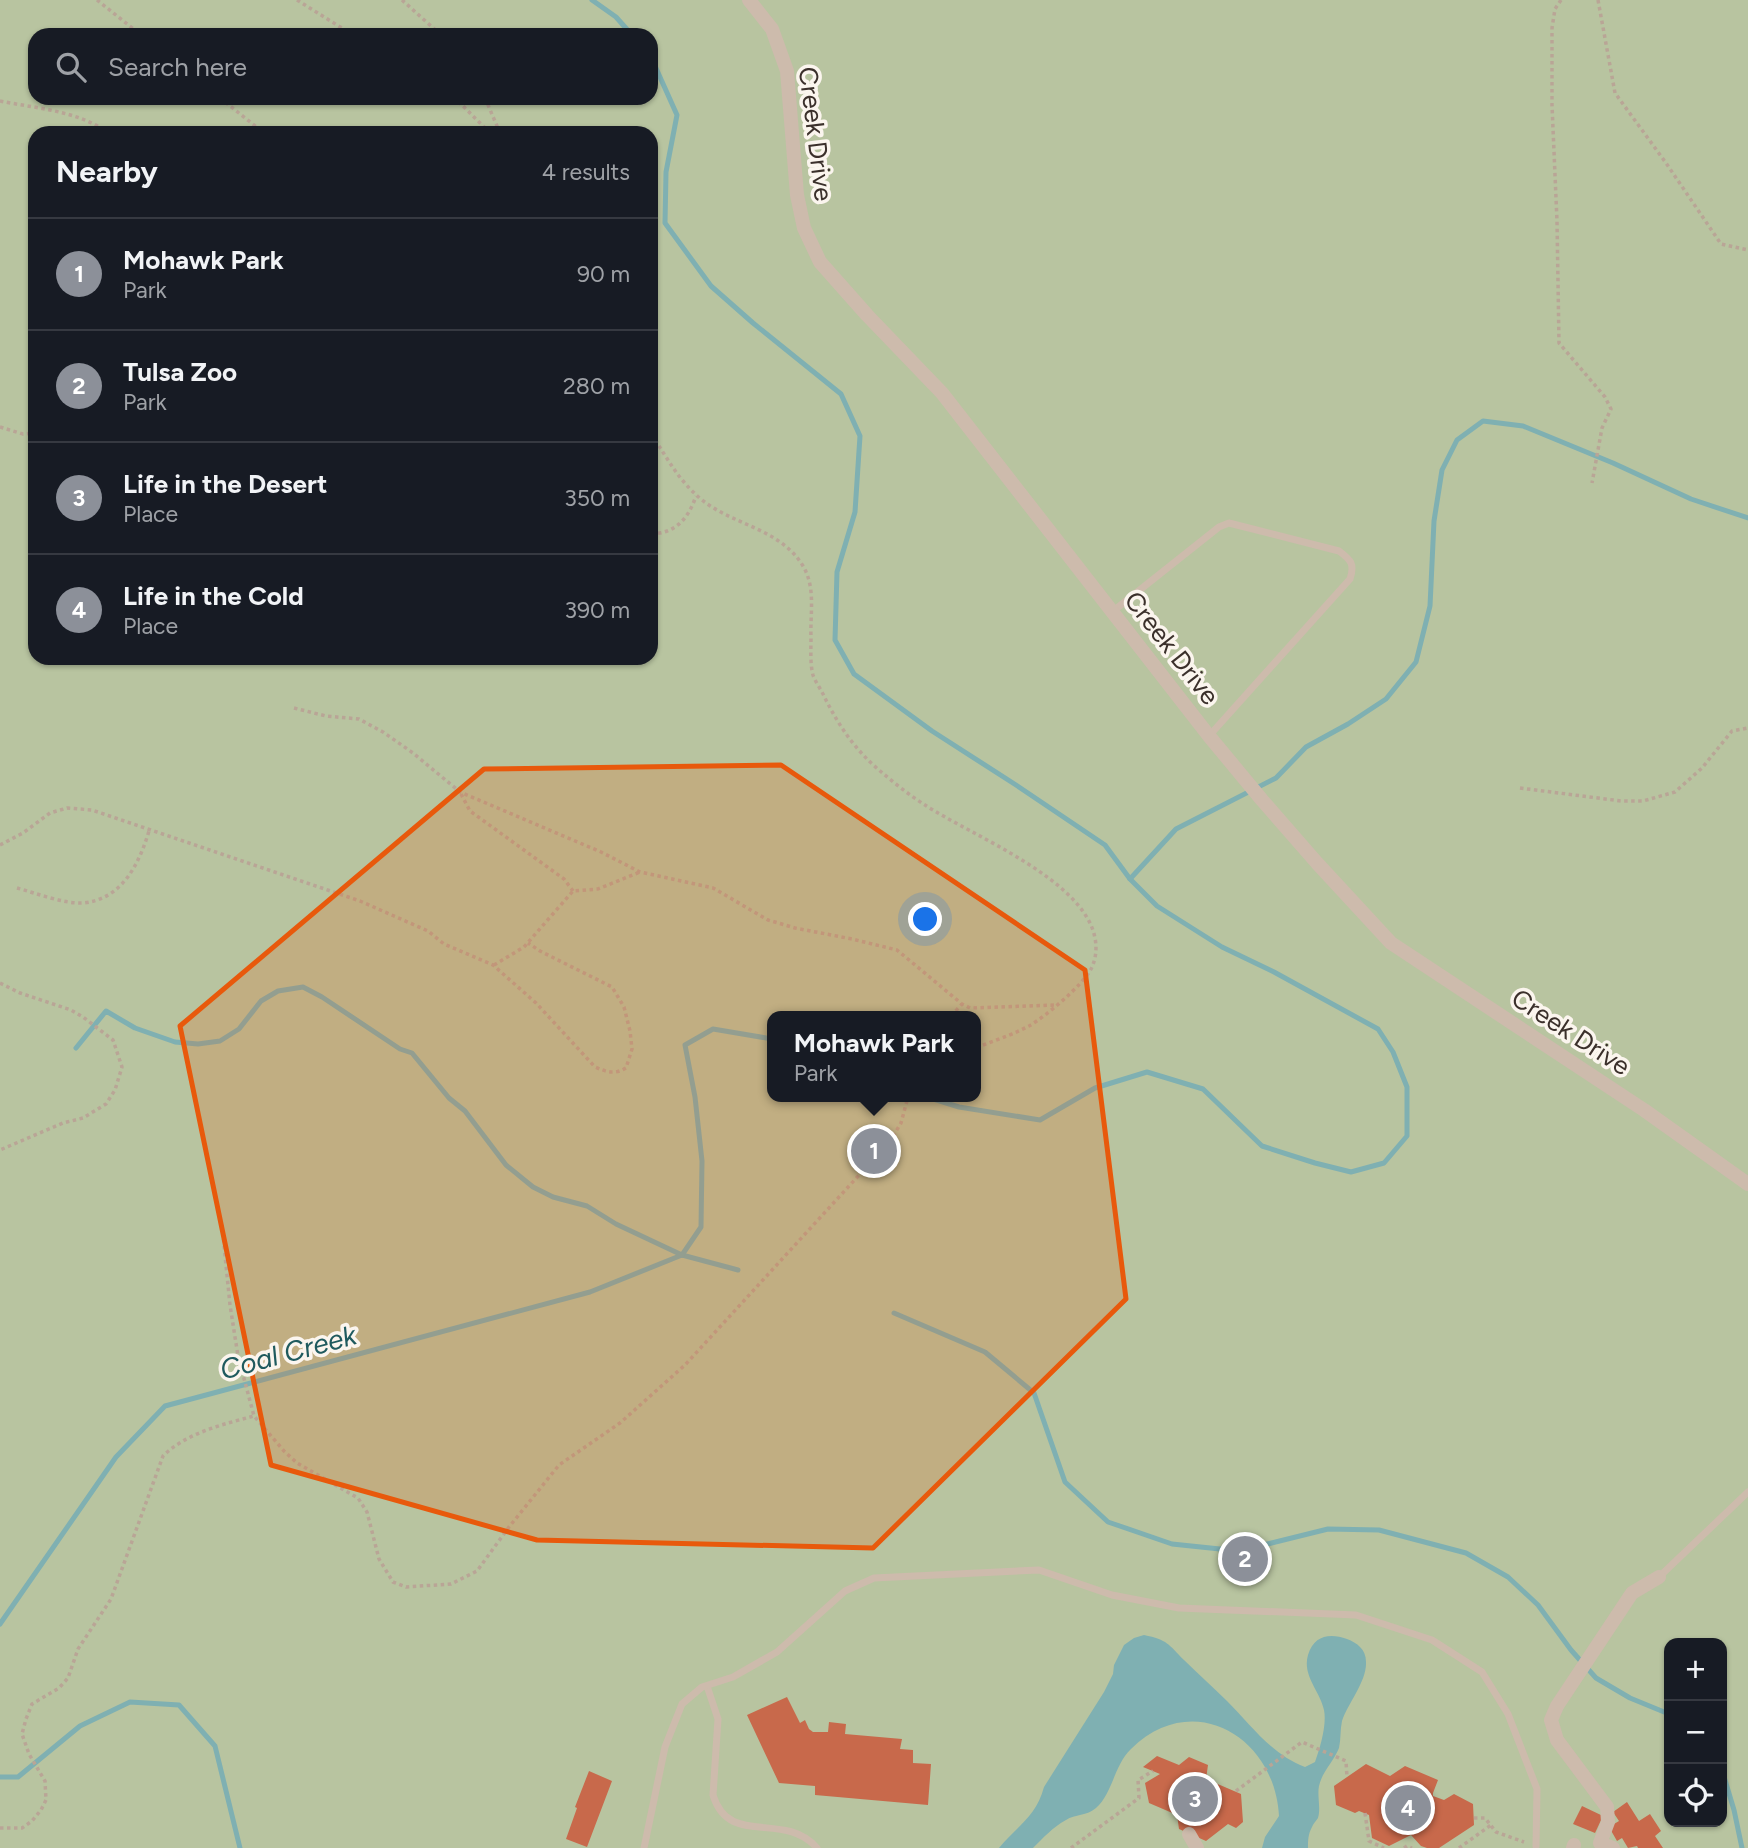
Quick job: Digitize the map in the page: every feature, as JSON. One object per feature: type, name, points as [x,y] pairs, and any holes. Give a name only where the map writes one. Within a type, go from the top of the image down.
[{"type":"street","name":"Creek Drive","points":[[749,0],[772,29],[787,71],[797,195],[804,228],[820,262],[942,393],[1209,736],[1262,800],[1391,943],[1644,1110],[1748,1184]]},
{"type":"street","points":[[1613,1848],[1600,1843],[1608,1822],[1607,1807],[1557,1740],[1551,1720],[1557,1706],[1632,1593],[1659,1577]]},
{"type":"street","points":[[1189,1834],[1197,1848]]},
{"type":"lane","points":[[1112,612],[1219,527],[1229,523],[1339,551],[1349,558],[1353,569],[1349,579],[1209,736]]},
{"type":"lane","points":[[1659,1577],[1748,1492]]},
{"type":"lane","points":[[643,1848],[665,1747],[682,1704],[702,1687],[733,1677],[777,1652],[845,1591],[874,1578],[1039,1570],[1112,1595],[1179,1608],[1356,1615],[1432,1640],[1482,1672],[1508,1714],[1537,1789],[1536,1846]]},
{"type":"lane","points":[[707,1686],[718,1718],[713,1795],[722,1817],[742,1829],[783,1830],[800,1835],[817,1848]]},
{"type":"path","points":[[97,0],[132,28]]},
{"type":"path","points":[[297,0],[342,28]]},
{"type":"path","points":[[402,0],[433,28]]},
{"type":"path","points":[[1561,0],[1555,9],[1552,41],[1559,343],[1605,397],[1611,409],[1602,428],[1592,483]]},
{"type":"path","points":[[1598,0],[1615,93],[1721,244],[1748,250]]},
{"type":"path","points":[[0,101],[71,115],[99,126]]},
{"type":"path","points":[[229,105],[255,126]]},
{"type":"path","points":[[462,105],[483,126]]},
{"type":"path","points":[[488,105],[497,126]]},
{"type":"path","points":[[0,427],[28,434]]},
{"type":"path","points":[[658,446],[683,483],[704,501],[727,516],[779,541],[797,557],[805,569],[812,596],[810,639],[813,675],[852,744],[878,769],[925,805],[1056,883],[1081,907],[1091,924],[1096,939],[1096,956],[1090,971],[1078,986],[1033,1024],[981,1046]]},
{"type":"path","points":[[658,534],[676,528],[692,508],[697,495]]},
{"type":"path","points":[[294,708],[326,716],[359,719],[413,753],[460,792],[601,852],[640,872],[713,888],[768,920],[786,926],[897,950],[961,1004],[970,1008],[1056,1005]]},
{"type":"path","points":[[1520,788],[1643,801],[1675,792],[1702,768],[1732,731],[1748,728]]},
{"type":"path","points":[[460,792],[470,811],[564,879],[573,891]]},
{"type":"path","points":[[0,845],[23,833],[50,813],[67,808],[92,810],[360,901],[428,931],[444,944],[494,965],[536,1003],[595,1067],[608,1072],[618,1072],[625,1068],[632,1049],[630,1031],[624,1007],[612,987],[528,943]]},
{"type":"path","points":[[17,888],[81,903],[101,899],[131,875],[149,831]]},
{"type":"path","points":[[494,965],[528,943],[573,891],[598,889],[640,872]]},
{"type":"path","points":[[0,983],[20,993],[71,1010],[113,1040],[122,1067],[115,1090],[106,1104],[83,1118],[63,1123],[0,1150]]},
{"type":"path","points":[[955,1011],[961,1004]]},
{"type":"path","points":[[222,1225],[237,1356],[254,1416],[297,1462],[358,1498],[367,1512],[379,1559],[393,1582],[406,1587],[451,1584],[477,1571],[559,1465],[620,1423],[685,1365],[892,1138],[901,1123],[906,1102]]},
{"type":"path","points":[[0,1828],[22,1828],[32,1821],[46,1800],[45,1781],[29,1754],[22,1734],[32,1704],[59,1688],[68,1678],[78,1649],[111,1599],[163,1457],[172,1447],[197,1434],[254,1416]]},
{"type":"path","points":[[1236,1791],[1302,1742],[1346,1761],[1346,1777]]},
{"type":"path","points":[[1071,1848],[1139,1798],[1138,1780],[1153,1771]]},
{"type":"path","points":[[1365,1813],[1368,1841],[1384,1848]]},
{"type":"path","points":[[1474,1818],[1486,1818],[1496,1832],[1536,1846]]},
{"type":"path","points":[[1459,1848],[1491,1825]]},
{"type":"path","points":[[1404,1848],[1412,1848]]},
{"type":"highlighted area","points":[[781,765],[1085,970],[1126,1299],[873,1548],[537,1540],[271,1465],[180,1026],[484,769]]},
{"type":"green space","points":[[0,0],[1748,0],[1748,1848],[0,1848]]},
{"type":"water","points":[[1144,1635],[1167,1643],[1272,1747],[1305,1767],[1315,1762],[1325,1722],[1322,1703],[1307,1670],[1311,1648],[1323,1637],[1335,1636],[1351,1641],[1363,1650],[1366,1657],[1364,1677],[1342,1721],[1339,1748],[1321,1781],[1319,1814],[1310,1832],[1308,1848],[1262,1848],[1265,1837],[1279,1816],[1274,1788],[1263,1764],[1247,1744],[1227,1730],[1204,1723],[1180,1723],[1155,1731],[1131,1749],[1096,1808],[1061,1823],[1033,1848],[999,1848],[1036,1806],[1044,1787],[1104,1692],[1124,1645]]},
{"type":"building","points":[[787,1697],[800,1723],[805,1720],[813,1732],[828,1732],[829,1722],[846,1724],[845,1734],[902,1739],[900,1749],[913,1750],[913,1763],[931,1764],[928,1805],[815,1795],[815,1786],[779,1783],[747,1715]]},
{"type":"building","points":[[1157,1756],[1179,1765],[1189,1757],[1208,1765],[1206,1779],[1241,1794],[1243,1822],[1236,1828],[1228,1824],[1206,1841],[1179,1829],[1177,1815],[1149,1803],[1145,1783],[1160,1774],[1143,1767]]},
{"type":"building","points":[[1366,1764],[1390,1776],[1405,1766],[1438,1780],[1433,1796],[1444,1800],[1454,1794],[1473,1804],[1474,1825],[1439,1848],[1421,1846],[1411,1835],[1389,1846],[1372,1838],[1369,1815],[1359,1811],[1355,1813],[1336,1805],[1334,1786]]},
{"type":"building","points":[[589,1771],[612,1781],[587,1847],[566,1839]]},
{"type":"building","points":[[1627,1802],[1639,1821],[1650,1814],[1661,1831],[1655,1836],[1663,1848],[1628,1848],[1622,1838],[1617,1841],[1609,1827],[1619,1821],[1613,1812]]},
{"type":"building","points":[[1582,1806],[1603,1816],[1595,1833],[1573,1824]]},
{"type":"waterway","points":[[592,0],[616,17],[626,28]]},
{"type":"waterway","points":[[658,73],[677,115],[666,172],[665,223],[711,286],[841,394],[860,436],[855,512],[837,572],[835,640],[854,674],[932,731],[1105,845],[1130,879],[1157,906],[1222,947],[1378,1029],[1393,1052],[1407,1087],[1407,1136],[1384,1163],[1351,1172],[1262,1146],[1203,1089],[1147,1072],[1095,1088],[1040,1120],[943,1102]]},
{"type":"waterway","points":[[1130,879],[1176,829],[1276,778],[1306,747],[1386,699],[1416,662],[1430,606],[1434,521],[1442,470],[1457,440],[1483,421],[1523,426],[1691,499],[1748,518]]},
{"type":"waterway","points":[[76,1048],[106,1011],[135,1028],[175,1042],[198,1044],[220,1041],[239,1029],[261,1001],[278,991],[303,987],[400,1049],[412,1053],[449,1098],[465,1111],[506,1165],[533,1187],[553,1197],[587,1206],[616,1224],[682,1255],[738,1270]]},
{"type":"waterway","points":[[682,1255],[701,1227],[702,1161],[695,1097],[685,1045],[713,1029],[767,1038]]},
{"type":"waterway","name":"Coal Creek","points":[[0,1624],[116,1457],[165,1406],[590,1292],[682,1255]]},
{"type":"waterway","points":[[894,1313],[985,1352],[1034,1393],[1065,1482],[1108,1522],[1172,1544],[1239,1551],[1328,1529],[1379,1530],[1466,1553],[1508,1577],[1538,1605],[1571,1650],[1596,1678],[1630,1698],[1664,1712]]},
{"type":"waterway","name":"Coal Creek","points":[[0,1777],[18,1777],[80,1726],[130,1702],[179,1705],[215,1746],[240,1848]]},
{"type":"waterway","points":[[1727,1787],[1742,1848]]},
{"type":"place","name":"Mohawk Park","points":[[874,1151]]},
{"type":"place","name":"Tulsa Zoo","points":[[1245,1559]]},
{"type":"place","name":"Life in the Desert","points":[[1195,1799]]},
{"type":"place","name":"Life in the Cold","points":[[1408,1808]]}]
